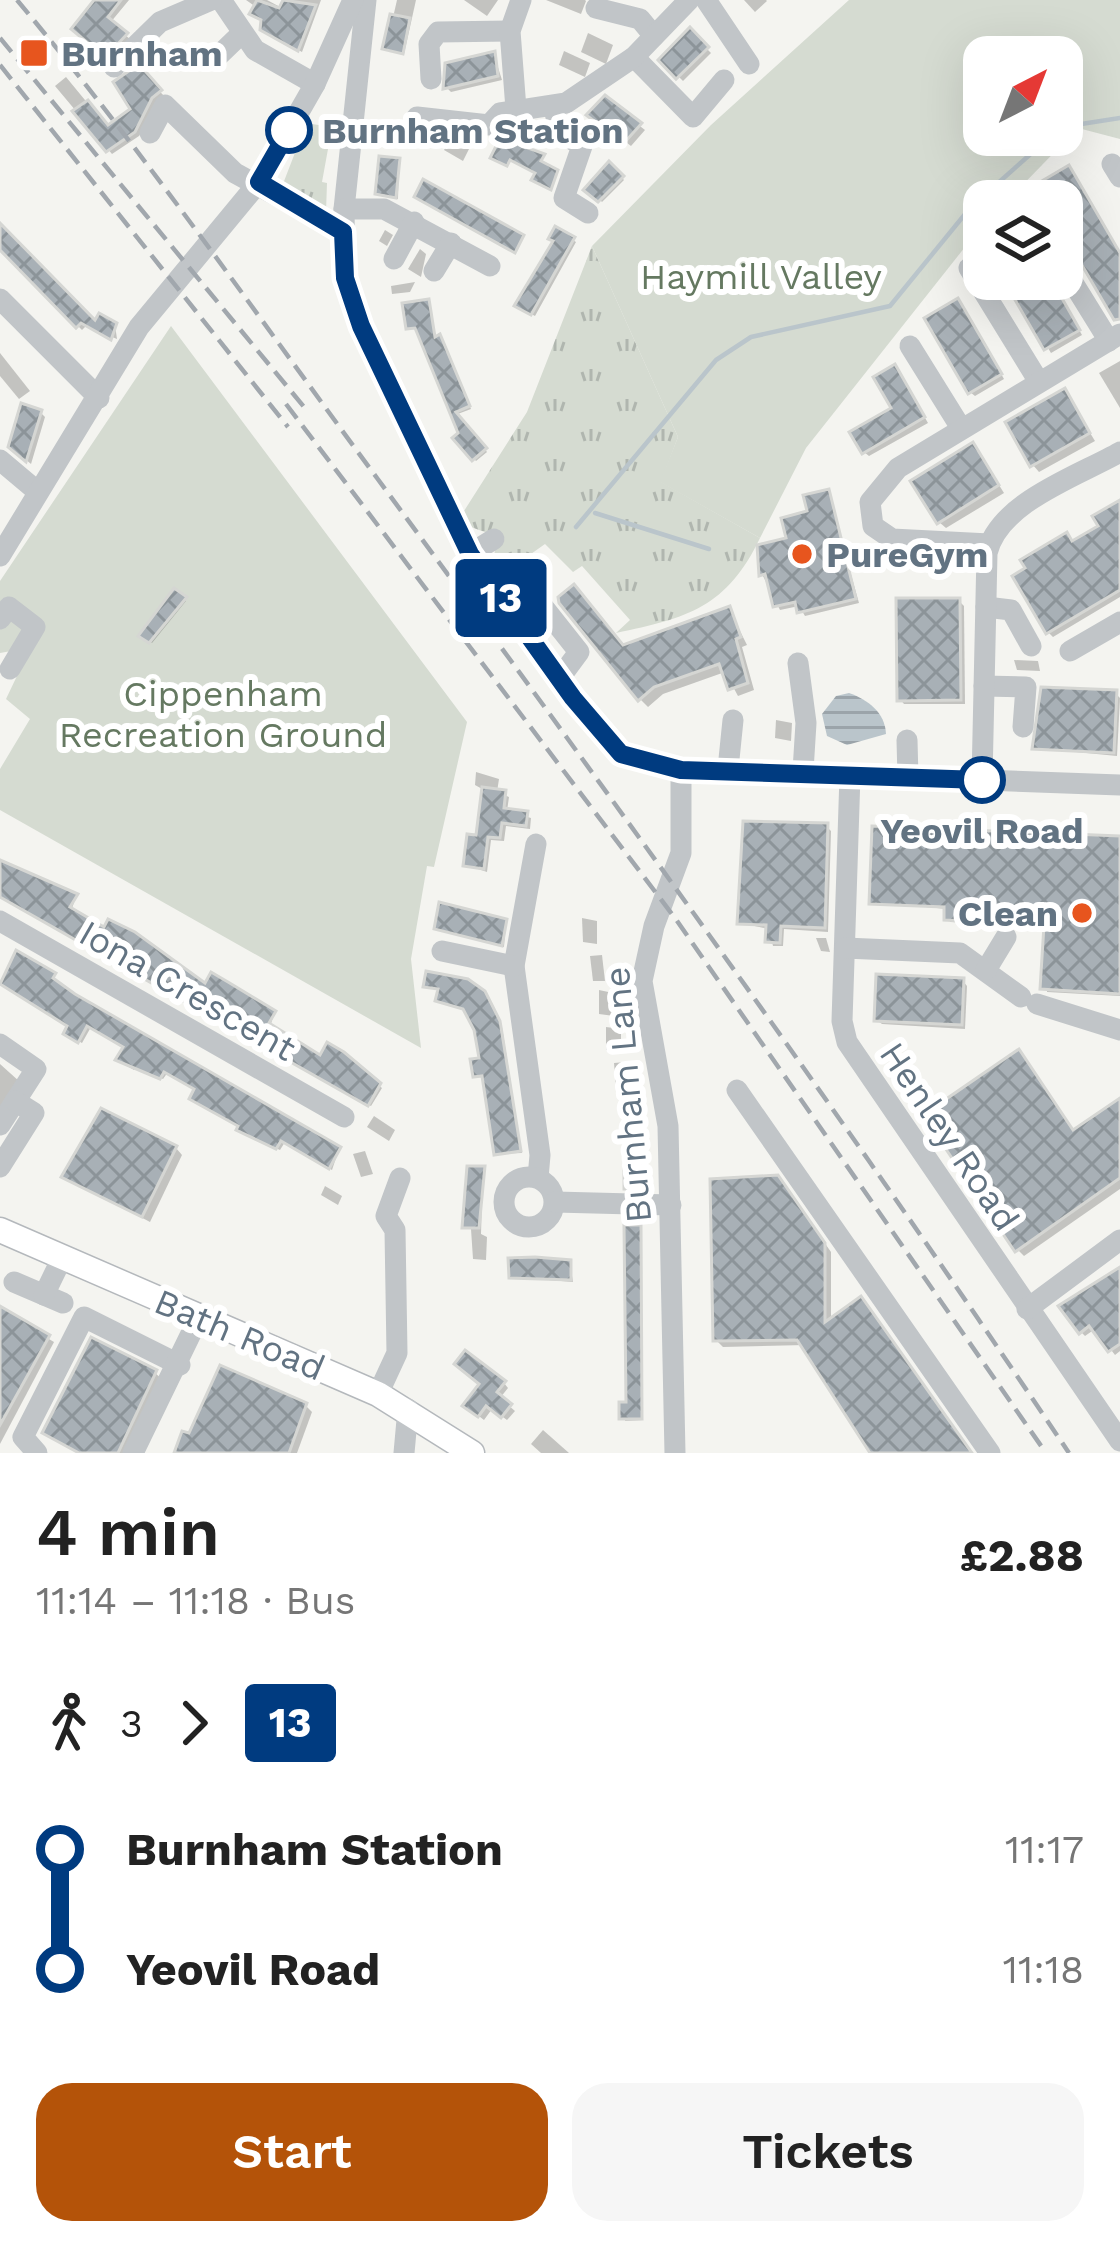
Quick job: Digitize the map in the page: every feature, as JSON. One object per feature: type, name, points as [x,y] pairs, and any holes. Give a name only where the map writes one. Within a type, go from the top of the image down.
[{"type":"main road","name":"Bath Road","points":[[2,1234],[378,1394],[472,1453]]},
{"type":"street","points":[[114,68],[160,22],[211,0]]},
{"type":"street","points":[[221,0],[240,35],[273,62],[315,84]]},
{"type":"street","points":[[0,556],[159,299],[259,182],[315,84],[353,0]]},
{"type":"street","points":[[366,0],[343,221],[345,278],[361,326],[470,554],[559,679],[621,754],[681,770],[802,770],[1120,784]]},
{"type":"street","points":[[508,111],[510,31],[521,0]]},
{"type":"street","points":[[417,117],[489,125],[508,111],[554,109],[634,57],[689,0]]},
{"type":"street","points":[[706,0],[749,64]]},
{"type":"street","points":[[596,8],[640,20],[654,36]]},
{"type":"street","points":[[431,79],[429,44],[438,32],[510,31]]},
{"type":"street","points":[[214,60],[240,35]]},
{"type":"street","points":[[333,48],[358,49]]},
{"type":"street","points":[[634,57],[693,117],[724,80]]},
{"type":"street","points":[[150,133],[165,105],[235,173],[343,221],[384,208],[490,266]]},
{"type":"street","points":[[554,109],[560,132],[582,146],[565,198],[589,213]]},
{"type":"street","points":[[394,259],[415,222]]},
{"type":"street","points":[[434,271],[452,243]]},
{"type":"street","points":[[989,544],[892,539],[861,523],[880,484],[961,428],[1114,338],[1083,294]]},
{"type":"street","points":[[0,299],[99,398]]},
{"type":"street","points":[[989,300],[1039,382]]},
{"type":"street","points":[[910,346],[961,428]]},
{"type":"street","points":[[982,780],[989,544],[1012,515],[1120,452]]},
{"type":"street","points":[[0,460],[38,492]]},
{"type":"street","points":[[470,554],[494,538]]},
{"type":"street","points":[[509,610],[541,604],[585,647],[559,679]]},
{"type":"street","points":[[986,607],[1011,610],[1031,646]]},
{"type":"street","points":[[0,619],[9,608],[35,627],[3,674]]},
{"type":"street","points":[[1070,651],[1120,622]]},
{"type":"street","points":[[798,663],[806,723],[802,770]]},
{"type":"street","points":[[984,686],[1026,687],[1023,728]]},
{"type":"street","points":[[728,769],[734,720]]},
{"type":"street","points":[[907,740],[908,778]]},
{"type":"street","name":"Burnham Lane","points":[[675,1453],[668,1126],[643,981],[650,938],[681,854],[681,770]]},
{"type":"street","name":"Henley Road","points":[[850,775],[842,1021],[847,1042],[1120,1442]]},
{"type":"street","points":[[538,1178],[540,1155],[514,966],[539,858]]},
{"type":"street","points":[[0,950],[6,925]]},
{"type":"street","name":"Iona Crescent","points":[[6,925],[344,1117]]},
{"type":"street","points":[[986,970],[1006,938]]},
{"type":"street","points":[[844,948],[960,953],[1029,1000],[1120,1030]]},
{"type":"street","points":[[442,951],[514,966]]},
{"type":"street","points":[[0,1044],[36,1069],[0,1125]]},
{"type":"street","points":[[737,1090],[990,1453]]},
{"type":"street","points":[[0,1166],[34,1113],[15,1101]]},
{"type":"street","points":[[378,1394],[397,1353],[395,1230],[386,1216],[400,1178]]},
{"type":"street","points":[[538,1178],[553,1192],[555,1202],[538,1226],[511,1220],[503,1202],[510,1184],[538,1178]]},
{"type":"street","points":[[555,1202],[670,1204]]},
{"type":"street","points":[[1027,1309],[1120,1240]]},
{"type":"street","points":[[14,1282],[54,1299],[62,1258]]},
{"type":"street","points":[[37,1453],[23,1437],[84,1317],[180,1364]]},
{"type":"street","points":[[133,1453],[200,1317]]},
{"type":"street","points":[[404,1453],[408,1409]]},
{"type":"green space","name":"Haymill Valley","points":[[849,0],[1120,0],[1120,139],[1083,129],[1083,36],[963,36],[963,156],[1051,156],[1027,180],[963,180],[963,250],[806,448],[760,538],[660,482],[678,437],[592,246],[711,125]]},
{"type":"green space","points":[[312,124],[332,127],[322,182],[327,183],[326,212],[281,189],[303,132]]},
{"type":"green space","points":[[592,246],[678,437],[661,482],[760,538],[734,580],[703,606],[664,622],[616,633],[630,620],[582,566],[573,572],[545,544],[514,566],[516,572],[504,583],[493,563],[496,544],[490,534],[471,527],[464,511],[527,412]]},
{"type":"green space","name":"Cippenham Recreation Ground","points":[[171,326],[467,722],[434,867],[427,866],[411,959],[421,1048],[0,810],[0,769],[30,719],[6,699],[26,657],[17,650],[0,653],[0,581]]},
{"type":"shaded area","points":[[849,693],[874,708],[886,734],[847,745],[827,736],[822,714],[836,696]]},
{"type":"building","points":[[94,0],[121,0],[108,17],[128,33],[99,64],[94,60],[100,53],[71,29]]},
{"type":"building","points":[[257,0],[279,8],[283,0],[316,5],[298,51],[260,30],[261,20],[249,14]]},
{"type":"building","points":[[390,14],[410,18],[403,54],[382,49]]},
{"type":"building","points":[[690,27],[709,47],[676,79],[658,60]]},
{"type":"building","points":[[495,51],[498,76],[443,89],[445,63]]},
{"type":"building","points":[[139,64],[162,90],[152,98],[135,132],[106,152],[72,111],[88,100],[108,125],[130,109],[113,82]]},
{"type":"building","points":[[605,95],[642,123],[624,143],[586,115]]},
{"type":"building","points":[[500,138],[545,154],[541,161],[558,170],[551,190],[531,180],[535,173],[510,160],[507,166],[490,158]]},
{"type":"building","points":[[379,156],[400,158],[396,198],[375,194]]},
{"type":"building","points":[[609,161],[624,176],[598,202],[583,190]]},
{"type":"building","points":[[1069,165],[1078,180],[1044,180]]},
{"type":"building","points":[[423,179],[524,235],[515,253],[414,197]]},
{"type":"building","points":[[1083,189],[1120,253],[1120,319],[1114,320],[1083,267]]},
{"type":"building","points":[[0,223],[95,320],[99,313],[117,323],[111,340],[81,323],[76,328],[0,250]]},
{"type":"building","points":[[555,226],[575,237],[531,315],[514,306],[553,241],[548,239]]},
{"type":"building","points":[[958,298],[1002,374],[968,394],[924,318]]},
{"type":"building","points":[[429,299],[435,337],[440,334],[470,406],[456,412],[487,448],[472,461],[452,438],[458,433],[415,328],[406,329],[402,303]]},
{"type":"building","points":[[1015,300],[1063,300],[1080,330],[1044,350]]},
{"type":"building","points":[[895,364],[925,417],[862,454],[849,432],[891,408],[873,377]]},
{"type":"building","points":[[1065,388],[1090,433],[1030,467],[1005,422]]},
{"type":"building","points":[[21,403],[42,410],[26,462],[8,447]]},
{"type":"building","points":[[973,442],[999,485],[937,524],[910,481]]},
{"type":"building","name":"PureGym","points":[[829,489],[856,599],[797,613],[795,602],[773,607],[765,574],[759,576],[757,545],[786,538],[781,518],[807,511],[803,495]]},
{"type":"building","points":[[1120,500],[1120,590],[1046,634],[1012,576],[1025,568],[1020,560],[1067,532],[1072,541],[1098,526],[1092,516]]},
{"type":"building","points":[[574,584],[623,645],[730,606],[741,637],[736,639],[748,683],[728,690],[719,664],[654,687],[638,701],[559,603],[558,597]]},
{"type":"building","points":[[174,588],[187,597],[149,643],[138,636]]},
{"type":"building","points":[[896,598],[960,598],[961,700],[897,701]]},
{"type":"building","points":[[1041,687],[1117,690],[1114,753],[1032,749]]},
{"type":"building","points":[[482,787],[506,790],[504,808],[528,811],[526,826],[502,823],[500,838],[488,837],[484,869],[463,866],[467,834],[476,835]]},
{"type":"building","points":[[743,821],[828,823],[825,928],[781,926],[780,943],[765,942],[766,925],[737,924]]},
{"type":"building","points":[[872,826],[1120,836],[1120,994],[1040,989],[1044,925],[944,920],[944,907],[869,904]]},
{"type":"building","points":[[0,860],[78,894],[70,907],[104,927],[108,919],[135,932],[205,983],[211,972],[276,1011],[269,1023],[320,1055],[327,1042],[344,1052],[381,1083],[368,1106],[0,897]]},
{"type":"building","points":[[439,902],[507,919],[502,946],[434,929]]},
{"type":"building","points":[[16,950],[56,973],[53,978],[75,994],[341,1147],[329,1169],[281,1141],[276,1149],[236,1130],[238,1126],[189,1099],[194,1089],[164,1072],[160,1079],[115,1060],[123,1047],[87,1026],[78,1043],[63,1034],[67,1026],[0,984]]},
{"type":"building","points":[[426,971],[468,979],[485,991],[500,1021],[521,1151],[494,1155],[482,1076],[473,1077],[470,1059],[479,1058],[474,1030],[463,1009],[435,1001],[438,989],[423,987]]},
{"type":"building","points":[[876,974],[964,978],[962,1025],[874,1021]]},
{"type":"building","points":[[1019,1049],[1073,1130],[1120,1098],[1120,1178],[1015,1252],[923,1115]]},
{"type":"building","points":[[101,1108],[177,1146],[142,1217],[61,1177]]},
{"type":"building","points":[[624,1131],[640,1131],[640,1189],[624,1189]]},
{"type":"building","points":[[467,1166],[485,1166],[479,1228],[462,1228]]},
{"type":"building","points":[[778,1175],[825,1243],[825,1322],[861,1296],[972,1453],[870,1453],[797,1340],[713,1341],[710,1179]]},
{"type":"building","points":[[624,1225],[641,1225],[642,1419],[619,1419],[619,1402],[626,1402]]},
{"type":"building","points":[[508,1258],[571,1260],[571,1280],[509,1278]]},
{"type":"building","points":[[1120,1267],[1120,1344],[1108,1352],[1089,1326],[1079,1334],[1058,1306]]},
{"type":"building","points":[[0,1306],[50,1335],[0,1425]]},
{"type":"building","points":[[91,1337],[157,1370],[118,1453],[79,1453],[42,1433]]},
{"type":"building","points":[[465,1350],[506,1381],[497,1392],[512,1404],[501,1418],[486,1406],[478,1417],[462,1406],[479,1384],[454,1364]]},
{"type":"building","points":[[220,1365],[307,1403],[289,1453],[174,1453],[182,1431],[189,1433]]},
{"type":"waterway","points":[[1083,124],[1120,118]]},
{"type":"waterway","points":[[576,527],[716,360],[751,337],[890,306],[970,208],[1028,156]]},
{"type":"waterway","points":[[595,513],[709,549]]},
{"type":"railway","points":[[17,0],[200,236],[641,840],[1069,1453]]},
{"type":"railway","points":[[0,38],[309,413]]},
{"type":"railway","points":[[0,65],[288,427]]},
{"type":"railway","points":[[286,404],[675,918],[1046,1453]]},
{"type":"bus line","name":"13","points":[[289,130],[259,182],[343,232],[345,278],[361,326],[470,554],[573,698],[621,754],[681,770],[791,770],[982,780]]},
{"type":"place","name":"Burnham","points":[[34,53]]},
{"type":"place","name":"Burnham Station","points":[[289,130]]},
{"type":"place","name":"PureGym","points":[[802,554]]},
{"type":"place","name":"Yeovil Road","points":[[982,780]]},
{"type":"place","name":"Clean","points":[[1082,913]]}]
